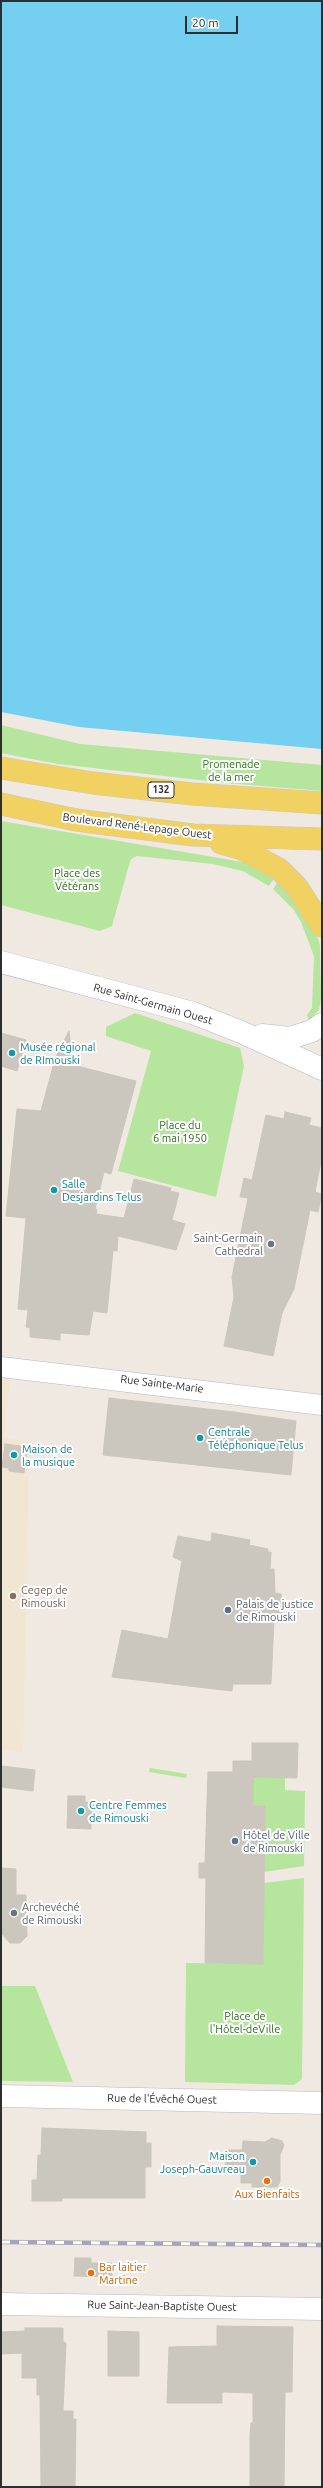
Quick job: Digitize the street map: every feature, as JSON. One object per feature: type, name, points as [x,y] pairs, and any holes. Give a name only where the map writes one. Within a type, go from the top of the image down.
[{"type":"main road","name":"132","points":[[1,768],[93,783],[192,794],[322,803]]},
{"type":"main road","name":"Boulevard René-Lepage Ouest","points":[[1,804],[76,820],[193,835],[322,839]]},
{"type":"main road","points":[[193,835],[242,849],[279,869],[297,887],[322,926]]},
{"type":"street","name":"Rue Saint-Germain Ouest","points":[[1,962],[193,1013],[242,1032],[322,1069]]},
{"type":"street","points":[[242,1032],[290,1038],[312,1031],[322,1024]]},
{"type":"street","name":"Rue Sainte-Marie","points":[[1,1367],[322,1404]]},
{"type":"street","name":"Rue de l'Évêché Ouest","points":[[1,2096],[322,2103]]},
{"type":"street","name":"Rue Saint-Jean-Baptiste Ouest","points":[[1,2304],[322,2309]]},
{"type":"shaded area","name":"Cegep de Rimouski","points":[[1,1376],[10,1377],[4,1438],[29,1442],[23,1753],[1,1749]]},
{"type":"green space","name":"Promenade de la mer","points":[[1,725],[80,744],[322,765],[322,791],[226,783],[58,764],[1,753]]},
{"type":"green space","name":"Place des Vétérans","points":[[1,821],[243,862],[274,878],[269,886],[243,871],[213,864],[137,856],[131,859],[112,926],[100,931],[1,905]]},
{"type":"green space","points":[[278,882],[314,927],[320,945],[321,998],[319,1010],[309,1020],[307,1015],[312,1008],[314,956],[301,922],[294,910],[273,889]]},
{"type":"green space","name":"Place du 6 mai 1950","points":[[135,1013],[240,1048],[244,1066],[216,1197],[118,1171],[151,1051],[106,1036],[106,1027]]},
{"type":"green space","points":[[150,1768],[187,1774],[186,1778],[149,1772]]},
{"type":"green space","points":[[253,1777],[285,1778],[285,1790],[305,1791],[304,1866],[264,1872],[265,1806],[253,1806]]},
{"type":"green space","name":"Place de l'Hôtel-deVille","points":[[304,1878],[302,2079],[294,2085],[185,2082],[186,1963],[263,1964],[264,1883]]},
{"type":"green space","points":[[1,1986],[35,1986],[73,2082],[1,2081]]},
{"type":"water","points":[[1,1],[322,1],[322,749],[79,727],[1,712]]},
{"type":"building","name":"Salle Desjardins Telus","points":[[69,1031],[73,1065],[136,1081],[111,1174],[104,1172],[95,1209],[97,1210],[96,1214],[124,1218],[134,1179],[171,1188],[170,1191],[179,1193],[172,1220],[185,1224],[176,1250],[118,1236],[117,1251],[113,1250],[107,1313],[93,1311],[89,1335],[60,1333],[60,1340],[30,1337],[30,1328],[26,1327],[28,1310],[18,1309],[26,1218],[6,1216],[17,1109],[41,1111],[55,1059]]},
{"type":"building","name":"Musée régional de RImouski","points":[[1,1033],[26,1040],[17,1071],[1,1066]]},
{"type":"building","name":"Saint-Germain Cathedral","points":[[285,1112],[311,1118],[309,1125],[322,1128],[322,1156],[315,1192],[322,1194],[318,1212],[310,1210],[294,1289],[282,1313],[273,1356],[224,1346],[234,1297],[232,1277],[248,1198],[240,1197],[244,1178],[252,1180],[266,1115],[284,1119]]},
{"type":"building","name":"Centrale Téléphonique Telus","points":[[109,1398],[234,1412],[296,1421],[291,1475],[103,1455]]},
{"type":"building","name":"Maison de la musique","points":[[5,1444],[27,1447],[24,1473],[9,1471],[9,1468],[2,1467]]},
{"type":"building","name":"Palais de justice de Rimouski","points":[[212,1533],[250,1540],[249,1545],[268,1549],[268,1552],[271,1552],[270,1569],[274,1569],[275,1593],[281,1594],[283,1607],[282,1619],[274,1620],[271,1684],[233,1684],[232,1691],[112,1677],[122,1630],[168,1639],[182,1561],[173,1557],[178,1536],[211,1542]]},
{"type":"building","name":"Hôtel de Ville de Rimouski","points":[[252,1743],[298,1743],[297,1778],[253,1777],[253,1806],[265,1806],[263,1964],[205,1963],[206,1878],[199,1878],[199,1863],[205,1863],[208,1772],[233,1772],[233,1761],[252,1761]]},
{"type":"building","points":[[1,1766],[35,1770],[33,1791],[1,1787]]},
{"type":"building","name":"Centre Femmes de Rimouski","points":[[68,1796],[85,1796],[85,1802],[95,1803],[95,1819],[91,1818],[91,1829],[67,1828]]},
{"type":"building","name":"Archevéché de Rimouski","points":[[1,1868],[16,1869],[16,1895],[26,1895],[27,1936],[20,1943],[10,1943],[1,1933]]},
{"type":"building","points":[[42,2128],[146,2132],[146,2143],[151,2143],[151,2167],[145,2167],[145,2198],[62,2198],[62,2201],[32,2201],[32,2180],[37,2180],[38,2155],[41,2155]]},
{"type":"building","name":"Maison Joseph-Gauvreau","points":[[272,2138],[282,2141],[284,2145],[280,2155],[280,2182],[277,2187],[252,2187],[252,2183],[241,2183],[241,2169],[225,2169],[227,2150],[242,2150],[243,2141],[265,2142]]},
{"type":"building","points":[[75,2258],[91,2258],[91,2263],[112,2263],[112,2277],[74,2276]]},
{"type":"building","points":[[217,2326],[293,2327],[292,2392],[285,2392],[284,2487],[250,2487],[250,2435],[251,2423],[253,2423],[253,2393],[222,2392],[222,2403],[167,2403],[169,2347],[217,2346]]},
{"type":"building","points":[[25,2328],[63,2328],[63,2342],[66,2343],[63,2411],[73,2411],[73,2419],[76,2419],[75,2487],[41,2487],[40,2395],[37,2395],[37,2378],[22,2378],[22,2353],[1,2354],[1,2332],[25,2331]]},
{"type":"building","points":[[108,2331],[139,2332],[139,2376],[108,2376]]},
{"type":"railway","points":[[1,2242],[322,2245]]},
{"type":"place","name":"Musée régional de RImouski","points":[[12,1053]]},
{"type":"place","name":"Salle Desjardins Telus","points":[[54,1190]]},
{"type":"place","name":"Saint-Germain Cathedral","points":[[271,1244]]},
{"type":"place","name":"Centrale Téléphonique Telus","points":[[200,1438]]},
{"type":"place","name":"Maison de la musique","points":[[14,1455]]},
{"type":"place","name":"Cegep de Rimouski","points":[[13,1596]]},
{"type":"place","name":"Palais de justice de Rimouski","points":[[228,1610]]},
{"type":"place","name":"Centre Femmes de Rimouski","points":[[81,1811]]},
{"type":"place","name":"Hôtel de Ville de Rimouski","points":[[235,1841]]},
{"type":"place","name":"Archevéché de Rimouski","points":[[14,1913]]},
{"type":"place","name":"Maison Joseph-Gauvreau","points":[[253,2162]]},
{"type":"place","name":"Aux Bienfaits","points":[[267,2181]]},
{"type":"place","name":"Bar laitier Martine","points":[[91,2273]]}]
